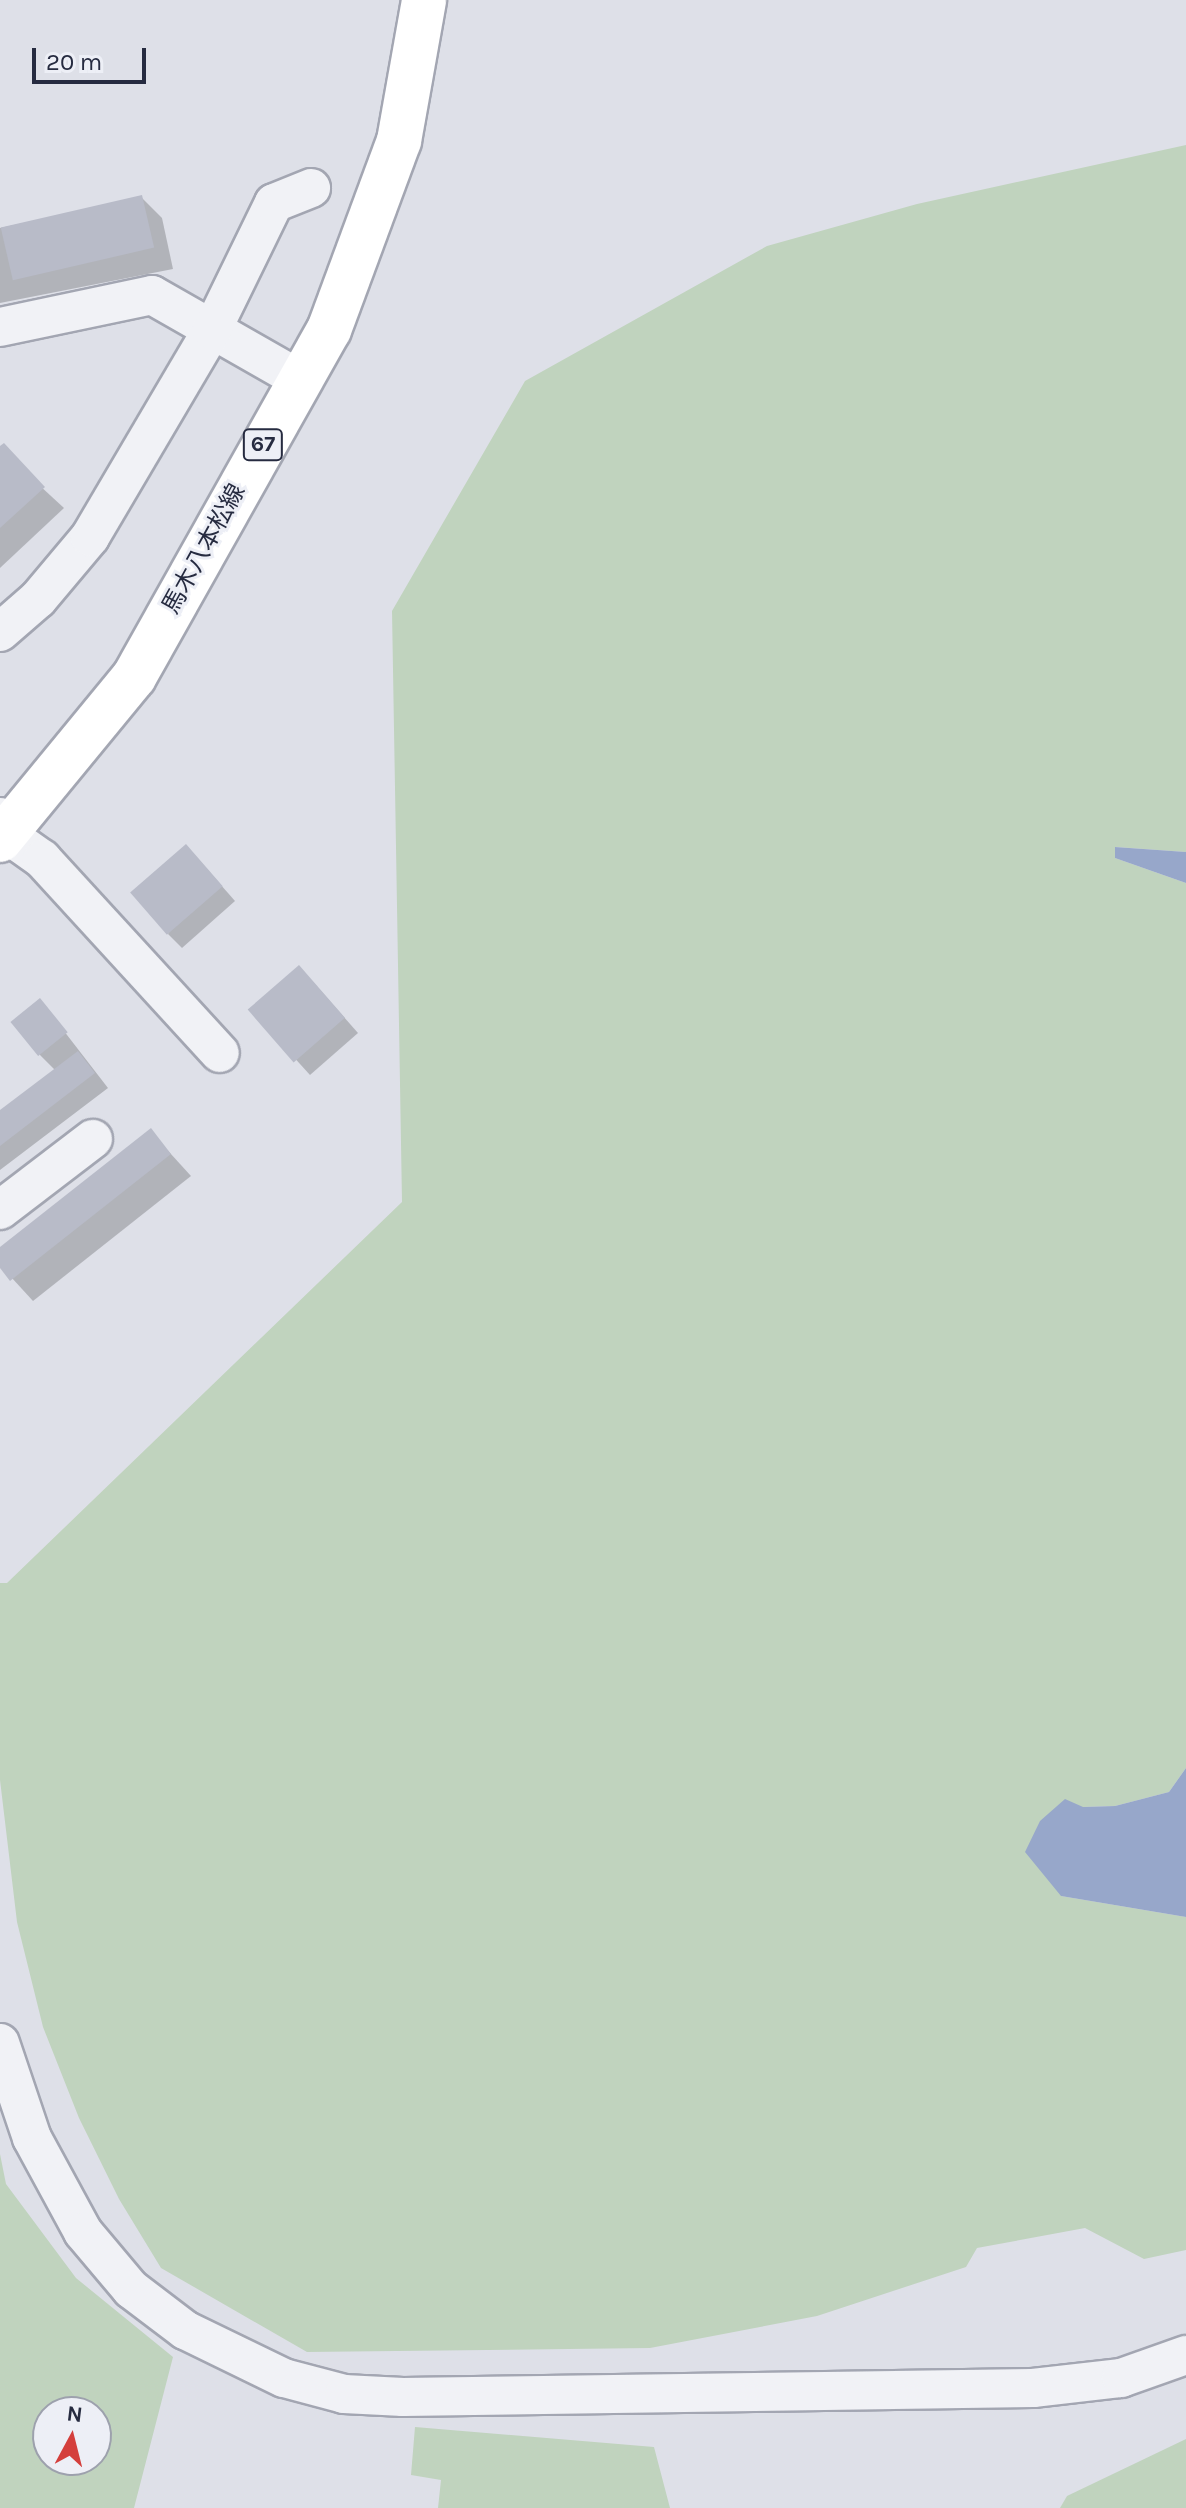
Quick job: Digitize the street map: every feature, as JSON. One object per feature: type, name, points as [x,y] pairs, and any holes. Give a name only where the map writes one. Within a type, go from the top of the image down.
[{"type":"main road","name":"馬木八本松線","points":[[3,831],[134,677],[329,330],[399,141],[424,0]]},
{"type":"street","points":[[0,632],[38,599],[90,537],[212,330],[274,203],[311,188]]},
{"type":"street","points":[[0,327],[152,295],[299,379]]},
{"type":"street","points":[[3,831],[42,859],[220,1053]]},
{"type":"street","points":[[0,1210],[93,1139]]},
{"type":"street","points":[[0,2043],[32,2138],[83,2232],[131,2289],[185,2330],[284,2378],[344,2394],[403,2397],[1033,2388],[1121,2378],[1186,2355]]},
{"type":"green space","points":[[1186,145],[1186,852],[1116,847],[1115,858],[1186,883],[1186,1768],[1169,1792],[1115,1806],[1083,1807],[1061,1896],[1186,1917],[1186,2250],[1144,2259],[1085,2228],[977,2248],[966,2267],[817,2316],[650,2348],[307,2352],[161,2268],[119,2199],[79,2118],[43,2027],[17,1922],[0,1780],[0,1583],[7,1583],[402,1202],[392,611],[525,381],[767,246],[917,204]]},
{"type":"green space","points":[[0,2154],[6,2184],[76,2278],[173,2357],[134,2508],[0,2508]]},
{"type":"green space","points":[[415,2427],[654,2447],[670,2508],[438,2508],[441,2480],[411,2475]]},
{"type":"green space","points":[[1186,2439],[1186,2508],[1060,2508],[1067,2496]]},
{"type":"water","points":[[1115,847],[1186,852],[1186,883],[1115,858]]},
{"type":"water","points":[[1186,1768],[1186,1917],[1061,1896],[1025,1852],[1040,1821],[1065,1799],[1083,1807],[1115,1806],[1169,1792]]},
{"type":"building","points":[[142,195],[154,248],[13,280],[1,228]]},
{"type":"building","points":[[4,443],[45,487],[0,528],[0,446]]},
{"type":"building","points":[[186,844],[223,886],[167,935],[130,893]]},
{"type":"building","points":[[299,965],[345,1018],[294,1062],[248,1010]]},
{"type":"building","points":[[40,998],[68,1032],[38,1056],[10,1022]]},
{"type":"building","points":[[78,1051],[95,1073],[0,1146],[0,1110]]},
{"type":"building","points":[[151,1128],[171,1154],[10,1281],[0,1268],[0,1247]]}]
